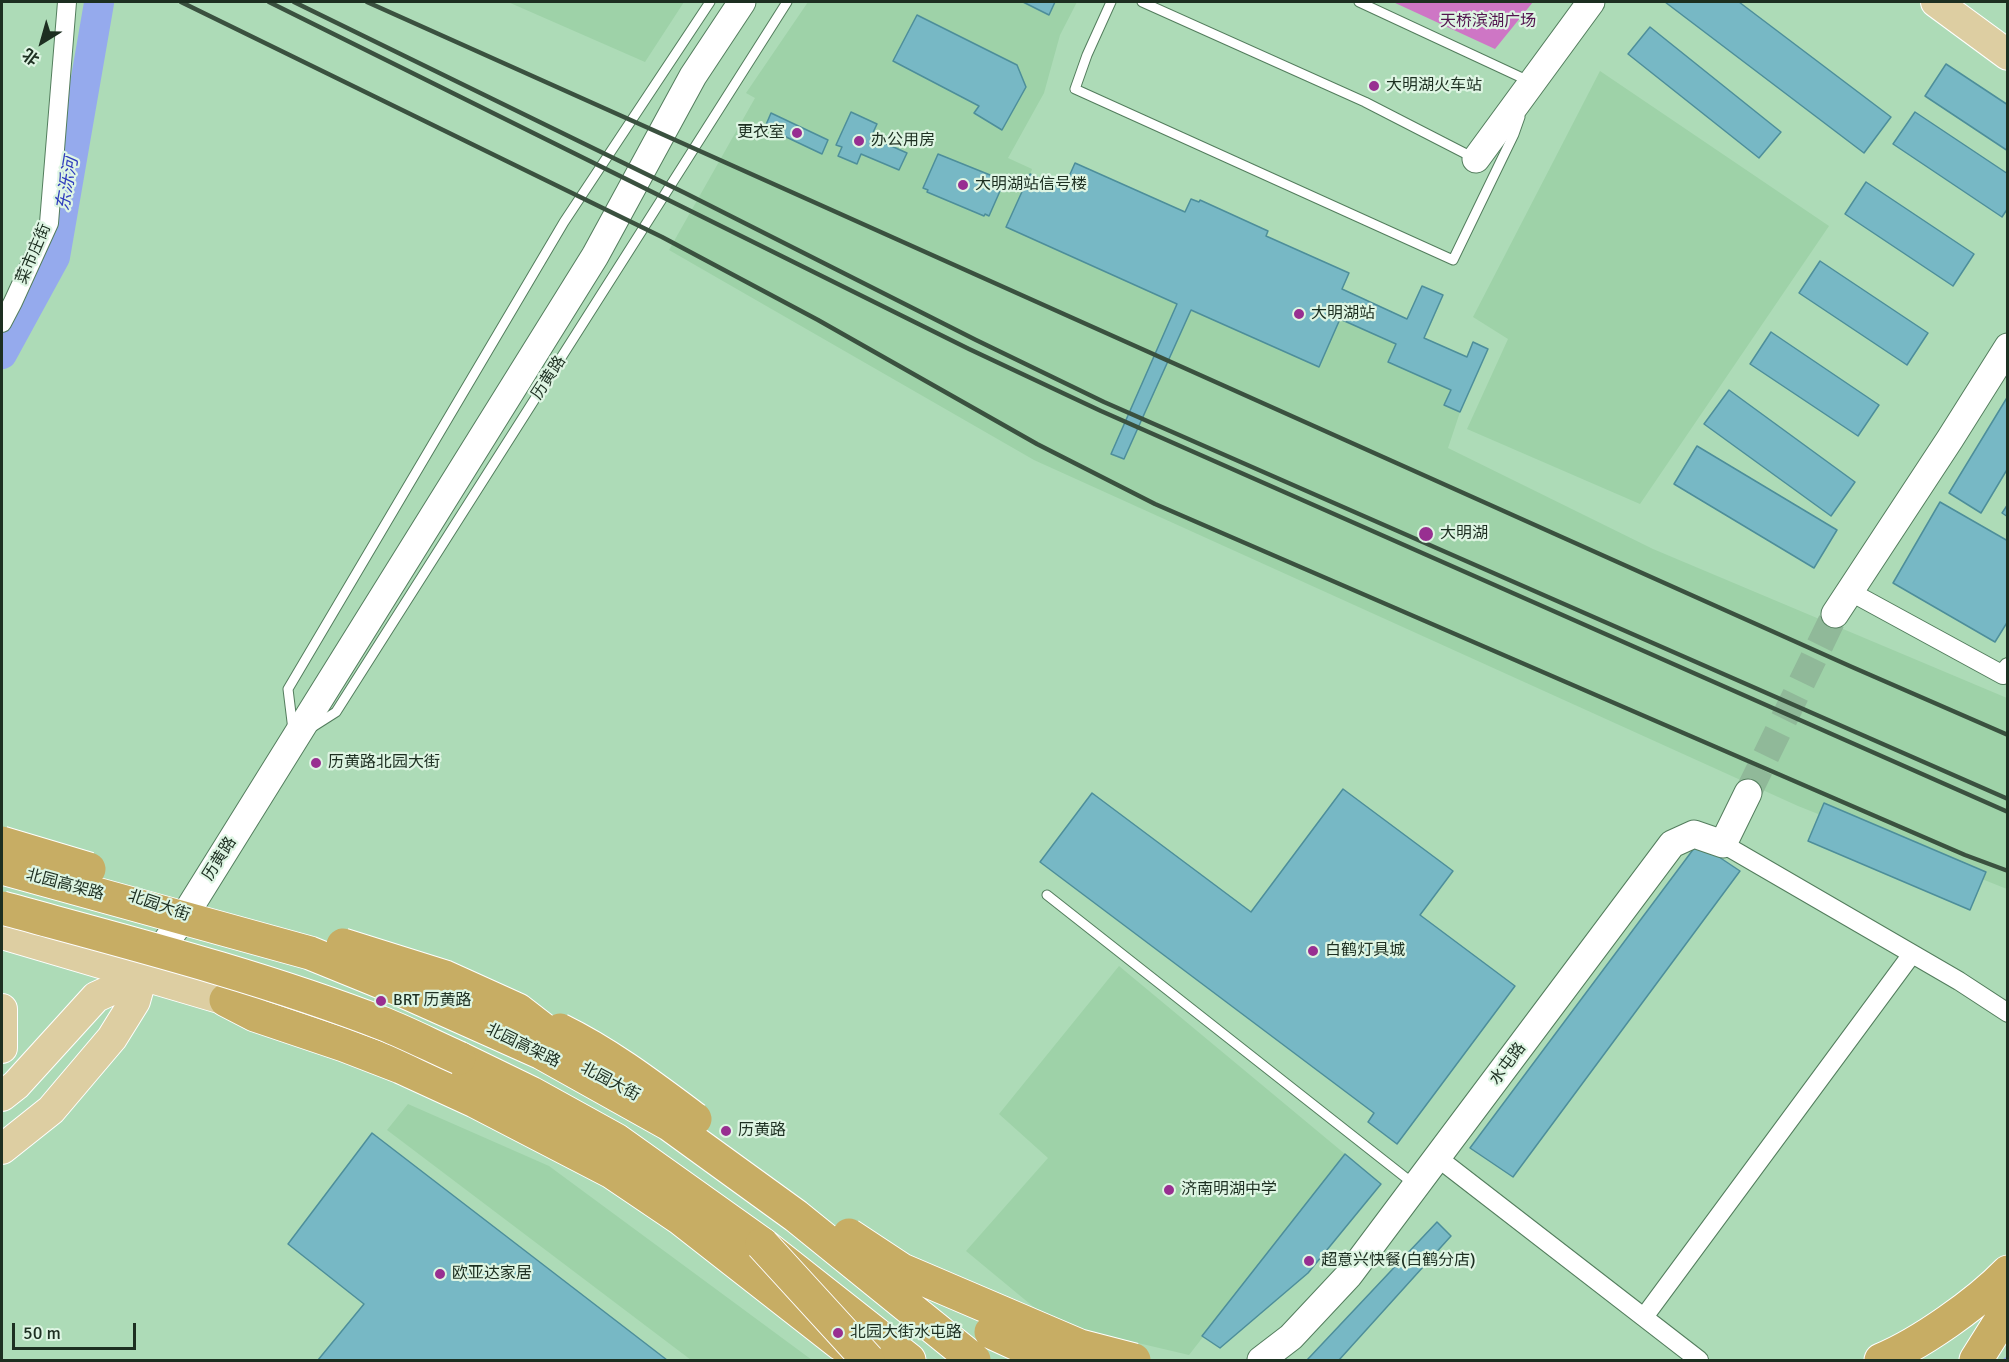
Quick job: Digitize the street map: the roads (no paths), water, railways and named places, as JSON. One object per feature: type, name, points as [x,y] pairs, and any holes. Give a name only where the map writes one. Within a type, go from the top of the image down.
[{"type":"highway","points":[[2,843],[272,922],[445,977],[577,1038],[635,1074],[844,1231],[978,1325],[1052,1360]]},
{"type":"highway","name":"北园高架路","points":[[2,868],[310,953],[401,990],[542,1053],[669,1124],[796,1216],[974,1360]]},
{"type":"highway","points":[[2,908],[163,952],[282,988],[385,1025],[520,1088],[616,1140],[762,1244],[909,1360]]},
{"type":"highway","points":[[310,953],[445,977]]},
{"type":"highway","points":[[226,1000],[255,1015],[401,1067],[475,1101],[612,1172],[680,1218],[861,1360]]},
{"type":"highway","points":[[518,1010],[669,1124]]},
{"type":"highway","points":[[762,1244],[868,1360]]},
{"type":"highway","points":[[902,1270],[1080,1346],[1134,1360]]},
{"type":"highway","points":[[1881,1360],[1930,1334],[1994,1286],[2007,1272]]},
{"type":"highway","points":[[1976,1360],[2007,1309]]},
{"type":"highway","points":[[1997,1360],[2007,1346]]},
{"type":"main road","points":[[1936,2],[2007,56]]},
{"type":"main road","name":"北园大街","points":[[2,856],[75,876],[185,915],[293,942],[495,1019],[658,1108],[772,1192],[989,1360]]},
{"type":"main road","points":[[2,934],[226,1000],[257,1002],[398,1049],[454,1073],[548,1120],[614,1157],[684,1203],[888,1360]]},
{"type":"main road","points":[[2,1096],[16,1085],[96,997],[142,976]]},
{"type":"main road","name":"历黄路","points":[[2,1149],[51,1110],[112,1038],[135,1001],[142,976]]},
{"type":"main road","points":[[2,1009],[2,1048]]},
{"type":"street","name":"菜市庄街","points":[[2,323],[49,223],[68,2]]},
{"type":"street","name":"历黄路","points":[[142,976],[185,915],[595,256],[693,76],[742,2]]},
{"type":"street","points":[[1476,159],[1591,2]]},
{"type":"street","points":[[1835,614],[1950,439],[2007,347]]},
{"type":"street","points":[[1849,591],[2003,675],[2007,667]]},
{"type":"street","points":[[1748,793],[1723,844],[1959,981],[2007,1013]]},
{"type":"street","name":"水屯路","points":[[1262,1360],[1291,1337],[1349,1275],[1672,844],[1694,834],[1723,844]]},
{"type":"street","points":[[1644,1317],[1912,954]]},
{"type":"street","points":[[1438,1158],[1699,1360]]},
{"type":"lane","points":[[294,738],[288,689],[564,222],[710,2]]},
{"type":"lane","name":"历黄路","points":[[294,738],[336,712],[787,2]]},
{"type":"lane","points":[[1111,2],[1087,55],[1075,89],[1452,260],[1514,134],[1532,82],[1359,2]]},
{"type":"lane","points":[[1142,2],[1365,102],[1476,159]]},
{"type":"lane","points":[[1047,895],[1417,1186]]},
{"type":"waterway","name":"东泺河","points":[[2,354],[55,257],[99,3]]},
{"type":"tunnel","points":[[1748,793],[1835,614]]},
{"type":"railway","points":[[181,2],[662,237],[818,320],[1037,444],[1155,504],[1965,855],[2008,871]]},
{"type":"railway","points":[[269,2],[969,349],[1101,411],[2008,812]]},
{"type":"railway","points":[[294,2],[685,193],[1104,402],[2008,799]]},
{"type":"railway","points":[[367,2],[2008,735]]},
{"type":"place","name":"大明湖火车站","points":[[1374,86]]},
{"type":"place","name":"更衣室","points":[[797,133]]},
{"type":"place","name":"办公用房","points":[[859,141]]},
{"type":"place","name":"大明湖站信号楼","points":[[963,185]]},
{"type":"place","name":"大明湖站","points":[[1299,314]]},
{"type":"place","name":"大明湖","points":[[1426,534]]},
{"type":"place","name":"历黄路北园大街","points":[[316,763]]},
{"type":"place","name":"白鹤灯具城","points":[[1313,951]]},
{"type":"place","name":"BRT 历黄路","points":[[381,1001]]},
{"type":"place","name":"历黄路","points":[[726,1131]]},
{"type":"place","name":"济南明湖中学","points":[[1169,1190]]},
{"type":"place","name":"超意兴快餐(白鹤分店)","points":[[1309,1261]]},
{"type":"place","name":"欧亚达家居","points":[[440,1274]]},
{"type":"place","name":"北园大街水屯路","points":[[838,1333]]},
{"type":"park label","name":"天桥滨湖广场","points":[[1488,22]]}]
